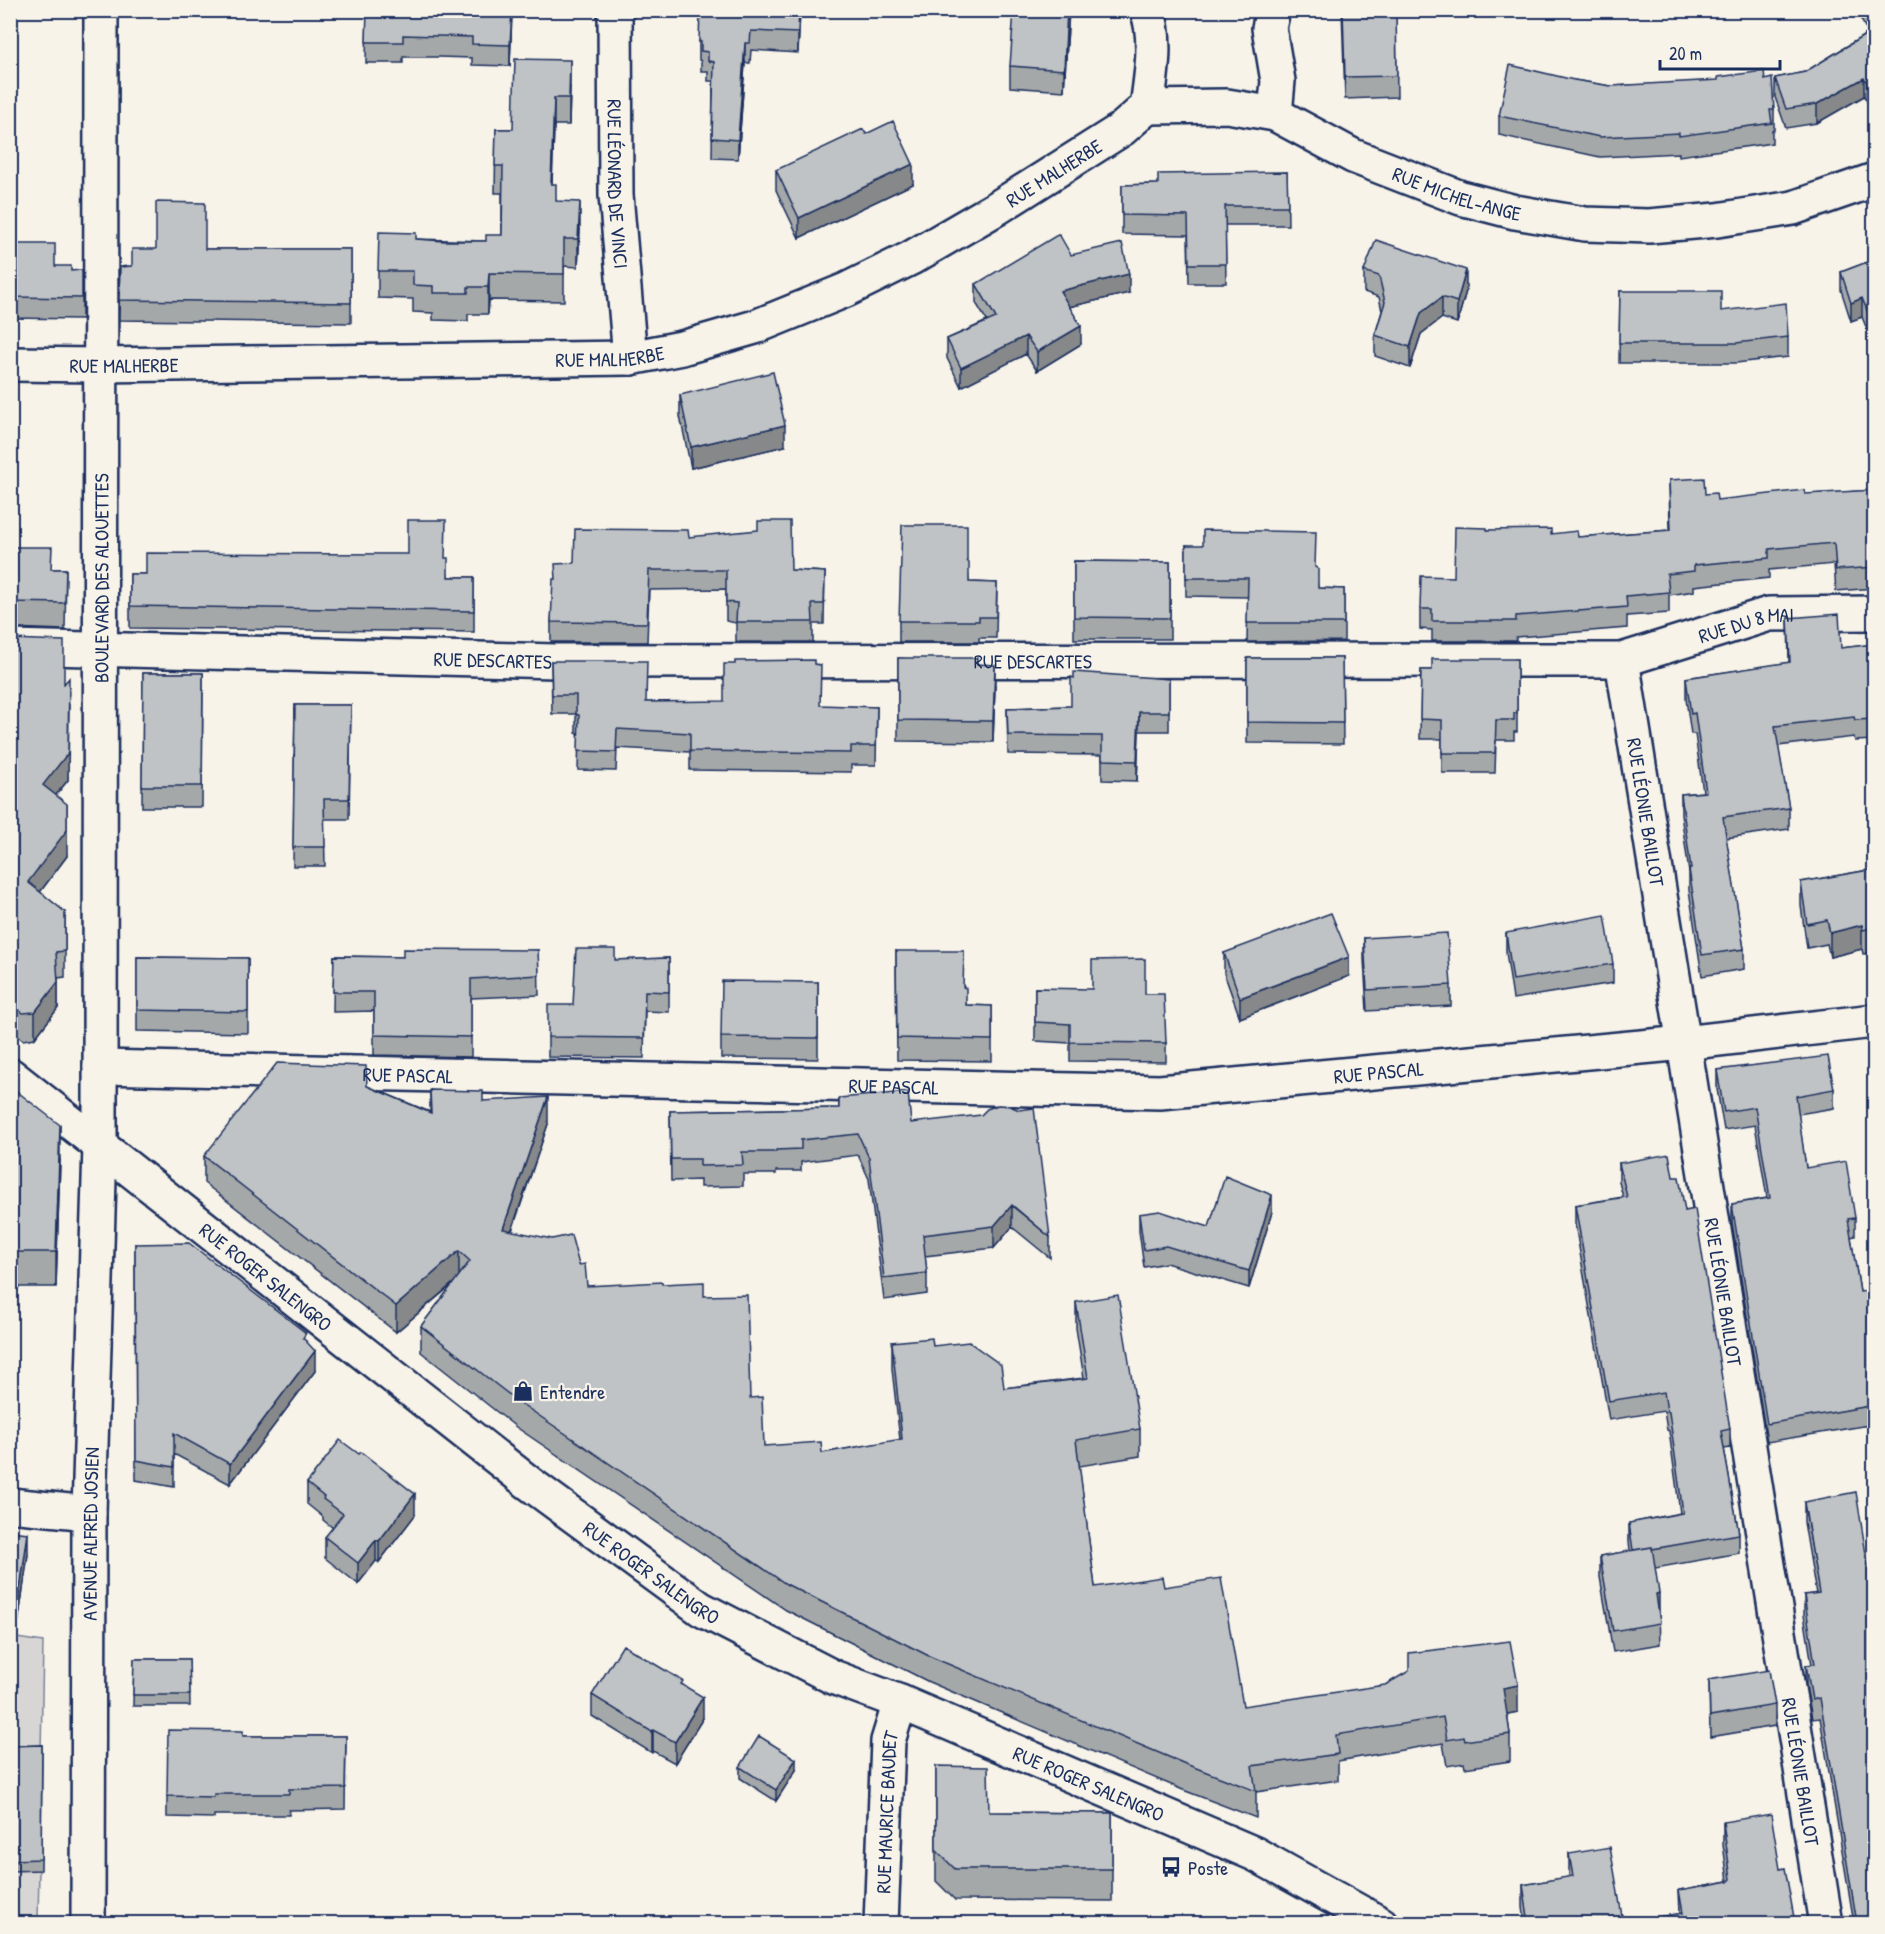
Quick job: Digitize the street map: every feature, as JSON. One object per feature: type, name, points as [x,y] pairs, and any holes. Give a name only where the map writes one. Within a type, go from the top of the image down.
[{"type":"street","name":"BOULEVARD DES ALOUETTES","points":[[100,1146],[101,10]]},
{"type":"street","name":"RUE LÉONARD DE VINCI","points":[[615,10],[616,195],[630,358]]},
{"type":"street","points":[[1147,10],[1153,65],[1147,107]]},
{"type":"street","points":[[1273,10],[1269,28],[1278,81],[1275,114]]},
{"type":"street","name":"RUE MICHEL-ANGE","points":[[1147,107],[1227,105],[1275,114],[1353,156],[1461,198],[1515,212],[1585,224],[1649,226],[1717,220],[1793,208],[1875,180]]},
{"type":"street","name":"RUE MALHERBE","points":[[10,364],[100,365],[630,358],[682,348],[755,327],[846,290],[911,258],[997,208],[1122,129],[1147,107]]},
{"type":"street","name":"RUE DU 8 MAI","points":[[1622,660],[1769,614],[1875,613]]},
{"type":"street","name":"RUE DESCARTES","points":[[10,647],[555,662],[1622,660]]},
{"type":"street","name":"RUE LÉONIE BAILLOT","points":[[1622,660],[1826,1923]]},
{"type":"street","name":"RUE PASCAL","points":[[100,1067],[1160,1092],[1684,1043],[1875,1021]]},
{"type":"street","name":"RUE ROGER SALENGRO","points":[[10,1076],[529,1483],[701,1609],[833,1677],[900,1702],[1255,1854],[1381,1923]]},
{"type":"street","name":"AVENUE ALFRED JOSIEN","points":[[88,1923],[89,1513],[100,1146]]},
{"type":"street","points":[[10,1505],[89,1513]]},
{"type":"street","name":"RUE MAURICE BAUDET","points":[[881,1923],[888,1742],[900,1702]]},
{"type":"shaded area","points":[[10,1637],[43,1642],[38,1923],[11,1923]]},
{"type":"building","points":[[367,10],[512,10],[510,45],[472,44],[472,37],[403,35],[403,42],[366,42]]},
{"type":"building","points":[[700,10],[799,10],[798,33],[751,31],[750,43],[745,43],[738,140],[712,138],[714,62],[708,61],[708,52],[701,51]]},
{"type":"building","points":[[1014,10],[1067,10],[1064,70],[1010,66]]},
{"type":"building","points":[[1343,10],[1396,10],[1397,76],[1345,77]]},
{"type":"building","points":[[1866,10],[1875,10],[1875,27]]},
{"type":"building","points":[[1875,29],[1875,78],[1867,82],[1864,78],[1817,104],[1786,109],[1775,78],[1805,72]]},
{"type":"building","points":[[515,59],[570,60],[569,98],[554,98],[551,184],[556,184],[556,201],[580,202],[578,239],[564,239],[564,274],[489,273],[488,287],[468,287],[468,293],[433,293],[433,286],[413,285],[413,271],[378,271],[379,232],[416,233],[416,239],[445,241],[486,241],[486,235],[502,235],[503,166],[495,166],[496,129],[513,129]]},
{"type":"building","points":[[1510,65],[1611,86],[1718,80],[1718,77],[1764,71],[1765,80],[1772,78],[1774,110],[1770,110],[1772,123],[1679,136],[1679,133],[1600,137],[1499,116]]},
{"type":"building","points":[[893,121],[913,164],[799,218],[776,170],[863,129],[866,134]]},
{"type":"building","points":[[1287,172],[1288,206],[1225,206],[1226,264],[1189,264],[1188,216],[1122,215],[1122,185],[1158,184],[1158,174]]},
{"type":"building","points":[[156,202],[205,203],[205,249],[351,249],[351,303],[119,300],[120,267],[132,266],[132,249],[156,249]]},
{"type":"building","points":[[1059,234],[1071,255],[1122,243],[1129,274],[1060,291],[1081,326],[1037,352],[1026,336],[961,368],[947,339],[996,318],[976,284]]},
{"type":"building","points":[[1376,240],[1466,270],[1457,302],[1442,297],[1421,313],[1410,347],[1375,335],[1385,302],[1379,276],[1364,271]]},
{"type":"building","points":[[10,244],[55,244],[55,266],[71,266],[71,271],[82,270],[82,298],[10,297]]},
{"type":"building","points":[[1875,259],[1875,330],[1862,298],[1851,303],[1841,272]]},
{"type":"building","points":[[1620,291],[1721,291],[1721,311],[1786,303],[1788,337],[1736,343],[1619,343]]},
{"type":"building","points":[[773,372],[785,425],[691,447],[680,395]]},
{"type":"building","points":[[1704,478],[1705,494],[1716,493],[1717,500],[1804,490],[1805,494],[1875,490],[1875,567],[1836,570],[1834,543],[1769,549],[1769,558],[1694,565],[1694,571],[1667,574],[1669,592],[1626,596],[1627,607],[1516,616],[1516,621],[1432,621],[1432,609],[1420,609],[1421,576],[1454,577],[1455,527],[1487,528],[1487,530],[1551,529],[1551,534],[1577,531],[1578,537],[1671,530],[1669,480]]},
{"type":"building","points":[[408,520],[446,520],[445,558],[448,558],[448,577],[474,577],[474,611],[130,606],[130,574],[146,574],[146,553],[408,554]]},
{"type":"building","points":[[758,521],[790,521],[791,570],[825,572],[824,604],[812,604],[813,622],[736,622],[737,603],[726,602],[726,570],[649,570],[647,623],[551,622],[553,579],[556,579],[555,564],[574,563],[575,529],[688,530],[689,537],[758,530]]},
{"type":"building","points":[[902,525],[967,525],[969,582],[997,583],[996,617],[979,617],[979,621],[899,621]]},
{"type":"building","points":[[1203,530],[1316,532],[1315,567],[1318,569],[1318,588],[1344,589],[1344,623],[1247,623],[1248,578],[1186,578],[1186,545],[1203,545]]},
{"type":"building","points":[[10,547],[52,547],[51,569],[66,569],[65,603],[10,602]]},
{"type":"building","points":[[1074,561],[1170,562],[1170,618],[1074,617]]},
{"type":"building","points":[[1839,614],[1841,648],[1875,644],[1875,719],[1855,720],[1854,717],[1775,726],[1789,808],[1723,817],[1744,949],[1702,955],[1681,794],[1706,792],[1695,713],[1691,714],[1686,678],[1790,662],[1788,618]]},
{"type":"building","points":[[10,639],[64,641],[64,684],[69,678],[68,753],[43,785],[67,804],[67,830],[28,882],[65,912],[65,951],[56,952],[58,982],[35,1012],[23,1013],[10,1004]]},
{"type":"building","points":[[898,658],[977,658],[977,664],[995,665],[993,721],[898,720]]},
{"type":"building","points":[[1247,658],[1342,658],[1343,723],[1247,722]]},
{"type":"building","points":[[1432,659],[1517,659],[1517,713],[1514,713],[1514,720],[1496,720],[1495,753],[1442,753],[1442,720],[1420,719],[1421,670],[1432,670]]},
{"type":"building","points":[[814,660],[814,664],[821,665],[820,705],[877,707],[876,746],[851,746],[851,753],[690,751],[690,733],[617,729],[616,752],[578,751],[579,715],[576,714],[576,695],[552,695],[551,661],[647,661],[646,702],[724,701],[724,664],[735,664],[735,661]]},
{"type":"building","points":[[1074,672],[1169,679],[1169,712],[1139,712],[1137,761],[1102,760],[1102,736],[1008,735],[1007,708],[1071,706],[1071,677],[1074,678]]},
{"type":"building","points":[[143,673],[203,673],[202,786],[142,786]]},
{"type":"building","points":[[295,705],[351,705],[349,799],[324,799],[325,847],[293,847]]},
{"type":"building","points":[[1875,869],[1875,927],[1863,930],[1862,925],[1830,933],[1827,920],[1807,924],[1801,882]]},
{"type":"building","points":[[1331,913],[1349,957],[1240,998],[1224,953]]},
{"type":"building","points":[[1605,915],[1613,964],[1513,980],[1506,933]]},
{"type":"building","points":[[1447,933],[1451,985],[1367,990],[1364,938]]},
{"type":"building","points":[[403,949],[538,950],[539,975],[471,979],[471,1037],[374,1035],[374,992],[333,992],[334,956],[403,957]]},
{"type":"building","points":[[576,949],[615,949],[615,960],[669,958],[669,992],[645,991],[644,1038],[548,1037],[548,1005],[573,1005]]},
{"type":"building","points":[[896,951],[964,951],[963,987],[966,988],[966,1005],[992,1006],[992,1040],[897,1038]]},
{"type":"building","points":[[137,957],[248,958],[248,1012],[137,1010]]},
{"type":"building","points":[[1145,959],[1145,994],[1164,994],[1166,1043],[1070,1042],[1070,1024],[1035,1022],[1035,988],[1092,989],[1092,960]]},
{"type":"building","points":[[722,981],[818,982],[818,1038],[721,1037]]},
{"type":"building","points":[[1828,1056],[1834,1089],[1796,1096],[1806,1168],[1846,1161],[1855,1218],[1848,1219],[1860,1292],[1867,1291],[1875,1342],[1875,1405],[1767,1424],[1732,1204],[1770,1198],[1755,1107],[1724,1112],[1717,1070]]},
{"type":"building","points":[[277,1063],[366,1066],[367,1086],[431,1113],[430,1090],[483,1091],[483,1101],[548,1097],[503,1229],[552,1239],[571,1235],[579,1265],[585,1264],[587,1286],[704,1282],[704,1296],[747,1295],[750,1398],[762,1397],[764,1446],[821,1442],[822,1453],[902,1439],[892,1342],[932,1338],[933,1346],[969,1342],[1001,1365],[1004,1388],[1088,1378],[1076,1302],[1118,1295],[1140,1429],[1076,1440],[1095,1587],[1162,1577],[1164,1587],[1221,1578],[1243,1706],[1385,1685],[1409,1671],[1409,1653],[1510,1641],[1518,1685],[1503,1688],[1510,1734],[1465,1741],[1464,1737],[1447,1740],[1443,1717],[1336,1735],[1338,1754],[1252,1766],[1256,1791],[1183,1763],[929,1656],[786,1584],[516,1400],[421,1326],[470,1261],[459,1251],[396,1306],[204,1156]]},
{"type":"building","points":[[10,1086],[60,1125],[56,1252],[10,1252]]},
{"type":"building","points":[[908,1092],[911,1123],[981,1115],[987,1109],[998,1105],[1010,1106],[1019,1110],[1034,1108],[1050,1237],[1012,1205],[994,1226],[923,1235],[927,1273],[884,1278],[869,1158],[858,1134],[801,1140],[801,1149],[742,1152],[743,1165],[700,1166],[700,1159],[671,1159],[670,1111],[839,1108],[839,1098]]},
{"type":"building","points":[[1669,1154],[1673,1177],[1679,1177],[1685,1211],[1695,1209],[1730,1429],[1721,1431],[1739,1534],[1652,1549],[1652,1547],[1633,1550],[1629,1523],[1683,1513],[1669,1412],[1664,1392],[1609,1401],[1575,1205],[1627,1197],[1619,1163]]},
{"type":"building","points":[[1225,1176],[1272,1195],[1249,1271],[1166,1246],[1144,1250],[1139,1214],[1160,1211],[1209,1227]]},
{"type":"building","points":[[189,1243],[306,1333],[303,1338],[315,1351],[230,1464],[174,1433],[174,1467],[136,1460],[135,1244]]},
{"type":"building","points":[[340,1440],[359,1454],[361,1452],[415,1494],[379,1541],[376,1540],[358,1563],[325,1537],[343,1514],[307,1483]]},
{"type":"building","points":[[1856,1492],[1871,1585],[1875,1585],[1875,1923],[1857,1923],[1820,1698],[1812,1700],[1806,1665],[1815,1664],[1804,1595],[1819,1593],[1804,1502]]},
{"type":"building","points":[[10,1531],[28,1533],[16,1617],[10,1616]]},
{"type":"building","points":[[1652,1547],[1659,1593],[1656,1594],[1660,1623],[1613,1631],[1600,1556]]},
{"type":"building","points":[[623,1645],[683,1681],[681,1684],[703,1697],[675,1742],[653,1730],[652,1732],[592,1695]]},
{"type":"building","points":[[134,1659],[189,1659],[190,1695],[133,1695]]},
{"type":"building","points":[[1769,1670],[1775,1705],[1710,1716],[1709,1680]]},
{"type":"building","points":[[168,1730],[243,1731],[243,1736],[346,1736],[345,1788],[289,1789],[289,1794],[167,1796]]},
{"type":"building","points":[[759,1736],[796,1759],[776,1790],[740,1767]]},
{"type":"building","points":[[42,1745],[41,1859],[10,1860],[10,1746]]},
{"type":"building","points":[[936,1766],[988,1767],[989,1812],[1112,1813],[1112,1869],[955,1869],[936,1850]]},
{"type":"building","points":[[1771,1814],[1780,1869],[1785,1868],[1795,1923],[1529,1923],[1523,1885],[1573,1876],[1569,1854],[1610,1847],[1623,1922],[1683,1913],[1679,1890],[1731,1879],[1723,1822]]},
{"type":"place","name":"Entendre","points":[[523,1391]]},
{"type":"place","name":"Poste","points":[[1171,1867]]}]
